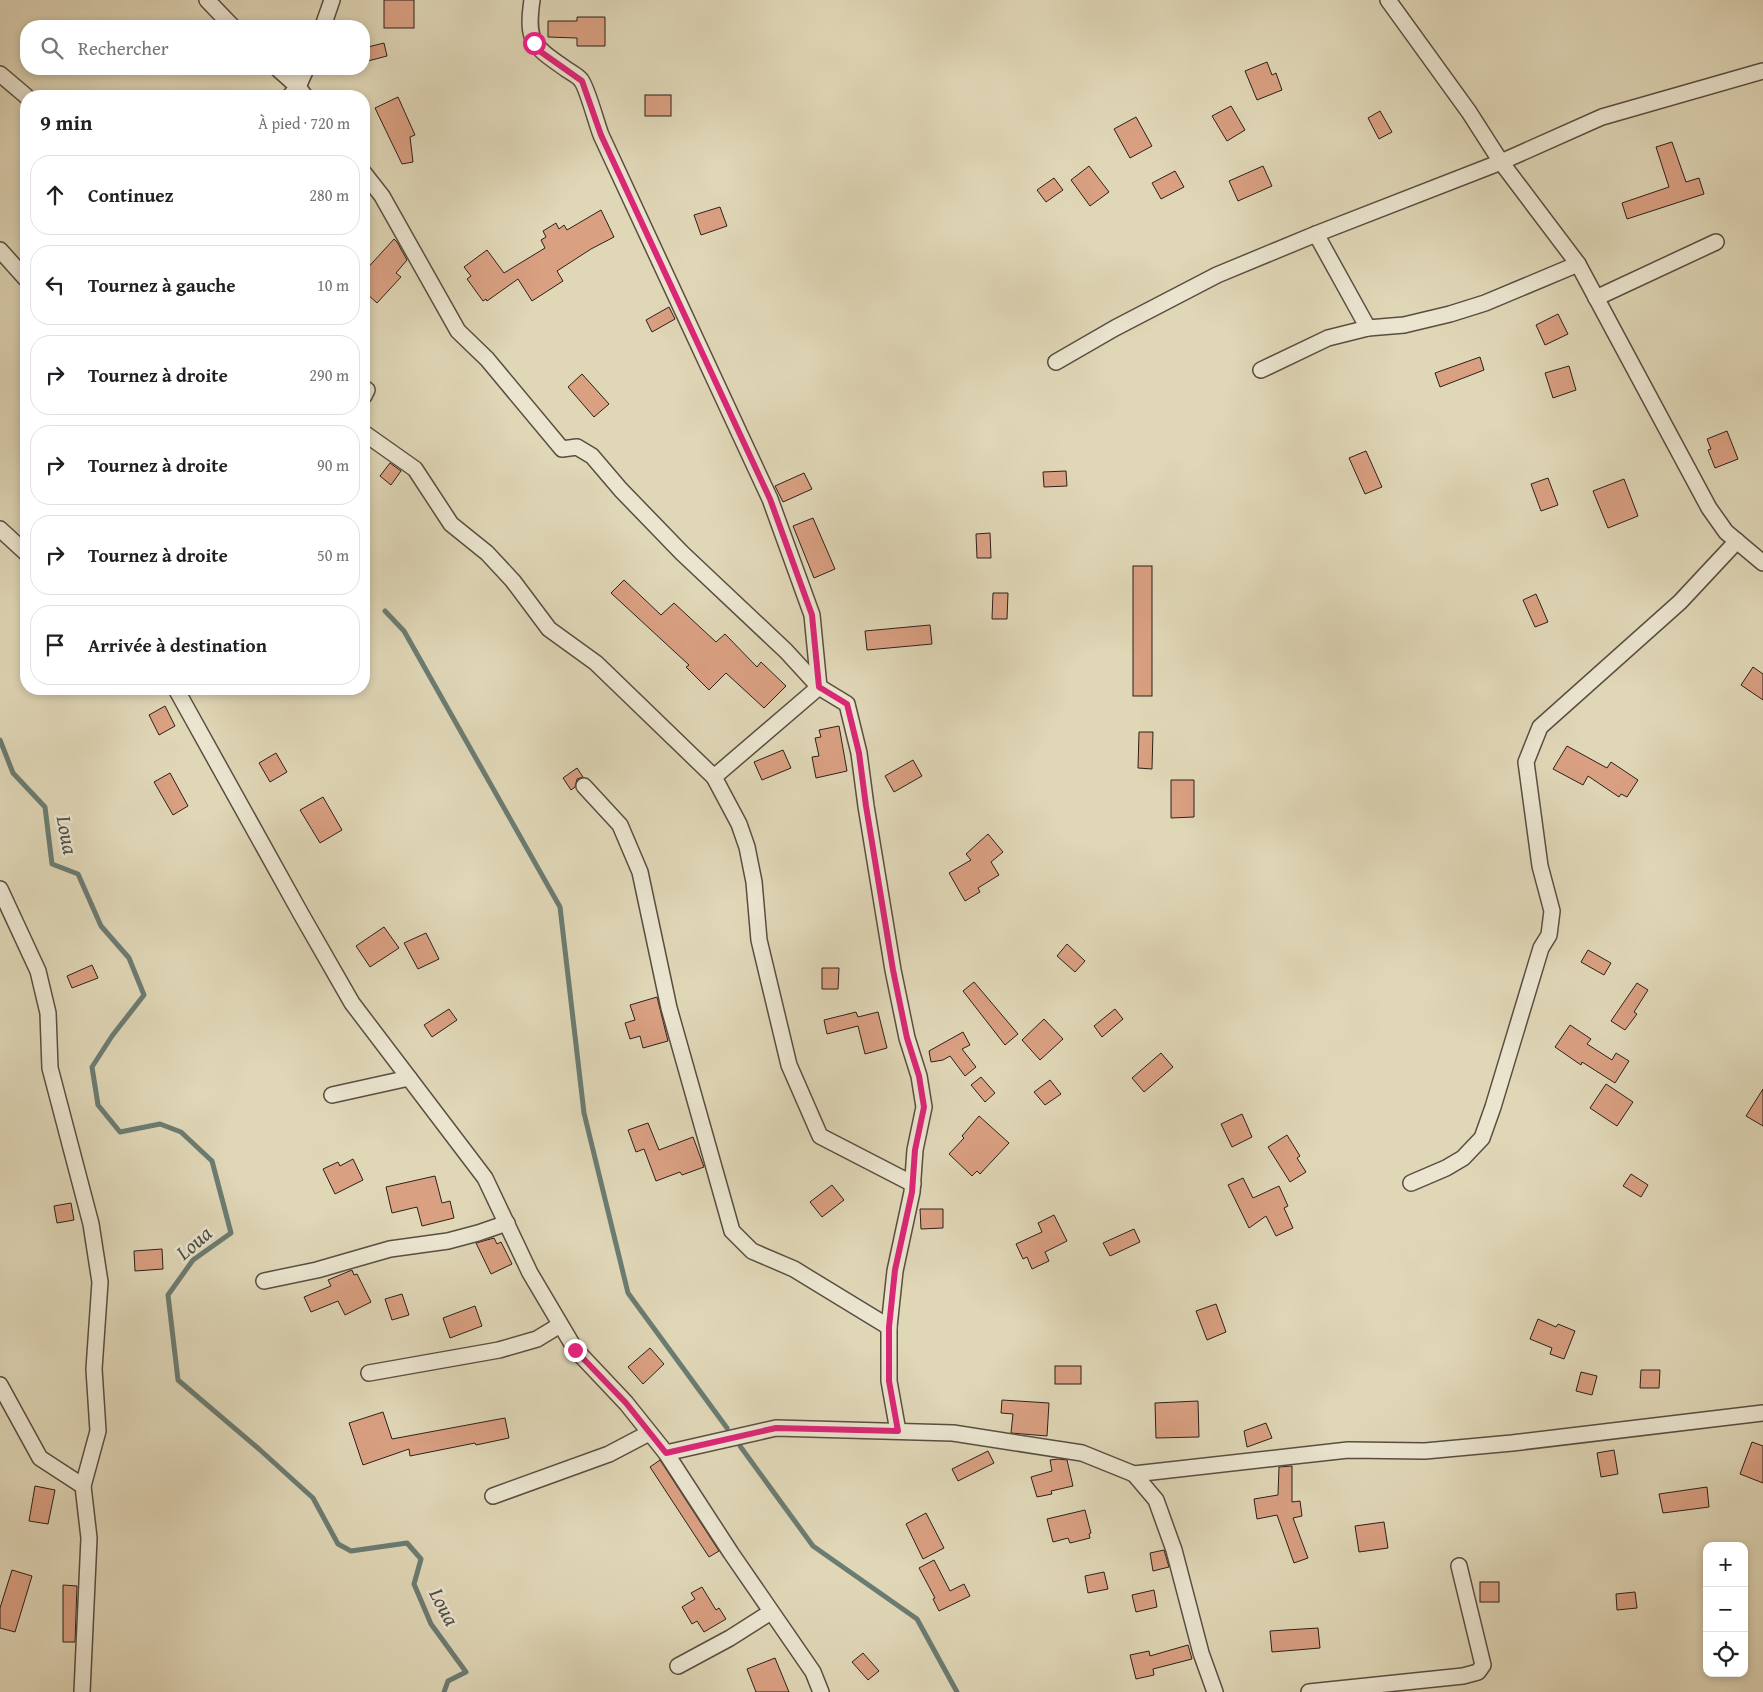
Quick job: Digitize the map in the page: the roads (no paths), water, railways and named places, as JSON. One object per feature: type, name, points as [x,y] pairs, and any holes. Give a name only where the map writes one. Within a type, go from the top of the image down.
[{"type":"street","points":[[206,0],[226,20]]},
{"type":"street","points":[[325,20],[332,0]]},
{"type":"street","points":[[532,0],[530,17],[531,34],[534,43],[541,52],[582,81],[601,135],[770,499],[812,615],[819,687]]},
{"type":"street","points":[[1388,0],[1469,112],[1501,162],[1578,264],[1709,508],[1726,532],[1763,563]]},
{"type":"street","points":[[1056,362],[1115,328],[1217,275],[1316,234],[1501,162],[1602,117],[1763,71]]},
{"type":"street","points":[[0,74],[20,91]]},
{"type":"street","points":[[283,75],[296,90]]},
{"type":"street","points":[[299,90],[304,75]]},
{"type":"street","points":[[370,181],[382,196],[458,331],[487,359],[562,448],[577,447],[592,456],[621,490],[682,553],[786,651],[819,687],[847,704],[859,753],[893,970],[907,1038],[919,1076],[924,1107],[915,1150],[913,1184],[895,1270],[889,1327],[889,1381],[898,1431]]},
{"type":"street","points":[[1316,234],[1368,328]]},
{"type":"street","points":[[1596,298],[1716,242]]},
{"type":"street","points":[[0,250],[20,272]]},
{"type":"street","points":[[1261,370],[1328,338],[1368,328],[1404,324],[1486,302],[1578,264]]},
{"type":"street","points":[[370,437],[415,469],[451,524],[487,553],[514,581],[548,629],[596,663],[714,777],[739,824],[747,847],[754,882],[759,940],[789,1065],[820,1136],[913,1184]]},
{"type":"street","points":[[0,529],[20,547]]},
{"type":"street","points":[[1411,1183],[1454,1163],[1482,1138],[1541,948],[1548,935],[1552,911],[1540,866],[1526,762],[1540,727],[1680,602],[1737,541]]},
{"type":"street","points":[[714,777],[819,687]]},
{"type":"street","points":[[179,695],[352,1003],[486,1178],[530,1273],[575,1350],[626,1403],[666,1453],[731,1554],[813,1672],[821,1692]]},
{"type":"street","points":[[584,786],[620,825],[640,872],[669,1008],[732,1231],[752,1251],[794,1269],[889,1327]]},
{"type":"street","points":[[0,889],[38,971],[48,1013],[50,1068],[91,1224],[100,1282],[94,1369],[98,1431],[83,1486],[90,1538],[82,1692]]},
{"type":"street","points":[[332,1095],[408,1078]]},
{"type":"street","points":[[264,1281],[317,1270],[390,1249],[448,1241],[507,1223]]},
{"type":"street","points":[[369,1373],[499,1350],[537,1339],[560,1325]]},
{"type":"street","points":[[0,1385],[40,1458],[83,1486]]},
{"type":"street","points":[[1134,1474],[1348,1450],[1425,1451],[1512,1443],[1763,1413]]},
{"type":"street","points":[[666,1453],[776,1428],[953,1433],[1082,1453],[1134,1474],[1156,1500],[1174,1550],[1201,1653],[1215,1692]]},
{"type":"street","points":[[493,1496],[609,1454],[649,1433]]},
{"type":"street","points":[[1309,1692],[1463,1676],[1478,1672],[1483,1665],[1460,1566]]},
{"type":"street","points":[[678,1666],[730,1638],[772,1612]]},
{"type":"waterway","points":[[385,611],[404,631],[560,907],[584,1113],[628,1293],[727,1428]]},
{"type":"waterway","name":"Loua","points":[[0,740],[13,773],[45,807],[52,864],[78,874],[101,926],[129,958],[144,995],[112,1036],[92,1067],[98,1105],[120,1132],[160,1124],[181,1132],[212,1161],[231,1233],[193,1260],[168,1295],[178,1380],[313,1498],[338,1544],[351,1551],[407,1543],[421,1559],[414,1584],[431,1624],[466,1672],[448,1681],[444,1692]]},
{"type":"waterway","points":[[740,1446],[813,1546],[917,1619],[957,1692]]}]
